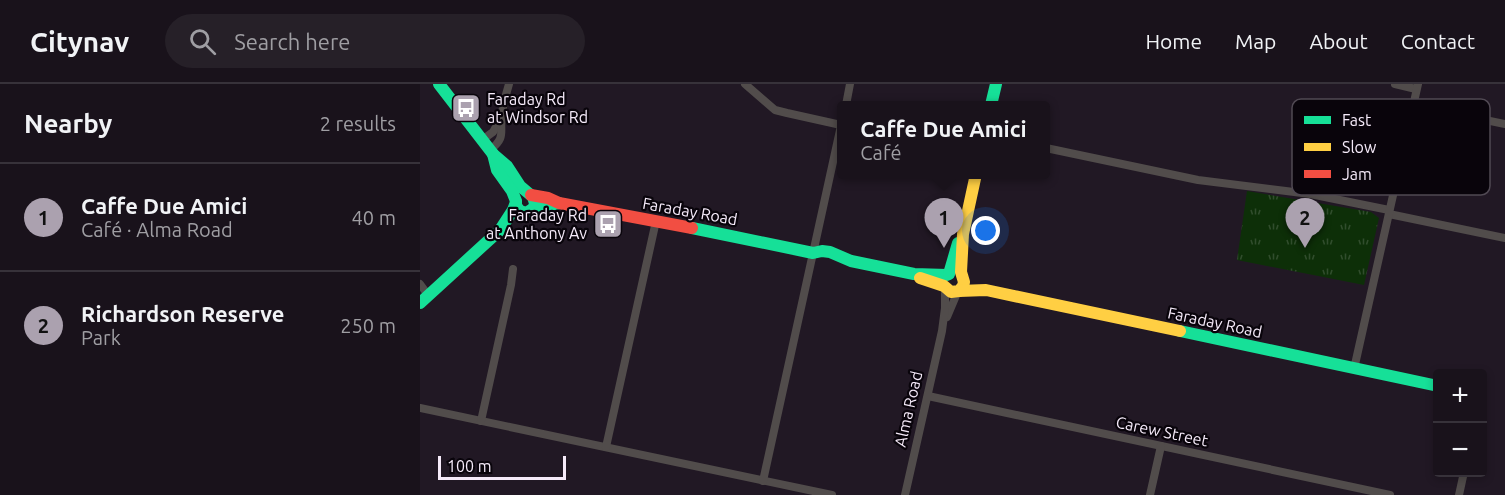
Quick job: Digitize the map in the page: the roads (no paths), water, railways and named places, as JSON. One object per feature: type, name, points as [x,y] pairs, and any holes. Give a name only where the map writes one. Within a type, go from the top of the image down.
[{"type":"main road","points":[[439,84],[488,148],[507,166],[516,182],[535,200],[532,210],[508,228],[500,230]]},
{"type":"main road","points":[[992,101],[996,84]]},
{"type":"main road","points":[[488,148],[496,168],[510,187],[516,206],[523,212],[532,210]]},
{"type":"main road","name":"Alma Road","points":[[954,282],[964,243],[963,234],[975,179]]},
{"type":"main road","points":[[424,299],[500,230],[521,195],[530,194]]},
{"type":"main road","name":"Faraday Road","points":[[530,194],[559,203],[747,238],[813,253],[821,259],[851,261],[914,274],[921,279],[954,282],[1433,385]]},
{"type":"main road","name":"Faraday Road","points":[[532,210],[559,203]]},
{"type":"street","points":[[488,148],[501,117],[508,84]]},
{"type":"street","points":[[744,84],[780,112],[837,122]]},
{"type":"street","points":[[847,101],[850,84]]},
{"type":"street","points":[[1395,84],[1417,86]]},
{"type":"street","points":[[1490,121],[1505,124]]},
{"type":"street","points":[[763,481],[837,145]]},
{"type":"street","points":[[1050,149],[1198,180],[1292,192]]},
{"type":"street","points":[[1314,195],[1505,238]]},
{"type":"street","points":[[1354,369],[1393,195]]},
{"type":"street","points":[[606,447],[656,221]]},
{"type":"street","points":[[481,421],[513,269]]},
{"type":"street","name":"Alma Road","points":[[942,331],[953,300],[954,282]]},
{"type":"street","name":"Alma Road","points":[[905,495],[942,331],[945,308],[954,282]]},
{"type":"street","points":[[420,284],[424,299]]},
{"type":"street","name":"Carew Street","points":[[928,396],[1390,495]]},
{"type":"street","points":[[420,408],[832,495]]},
{"type":"street","points":[[1150,495],[1161,446]]},
{"type":"street","points":[[1459,495],[1463,477]]},
{"type":"place","name":"Faraday Rd at Windsor Rd","points":[[466,108]]},
{"type":"place","name":"Faraday Rd at Anthony Av","points":[[608,224]]},
{"type":"place","name":"Caffe Due Amici","points":[[944,248]]},
{"type":"place","name":"Richardson Reserve","points":[[1305,248]]}]
